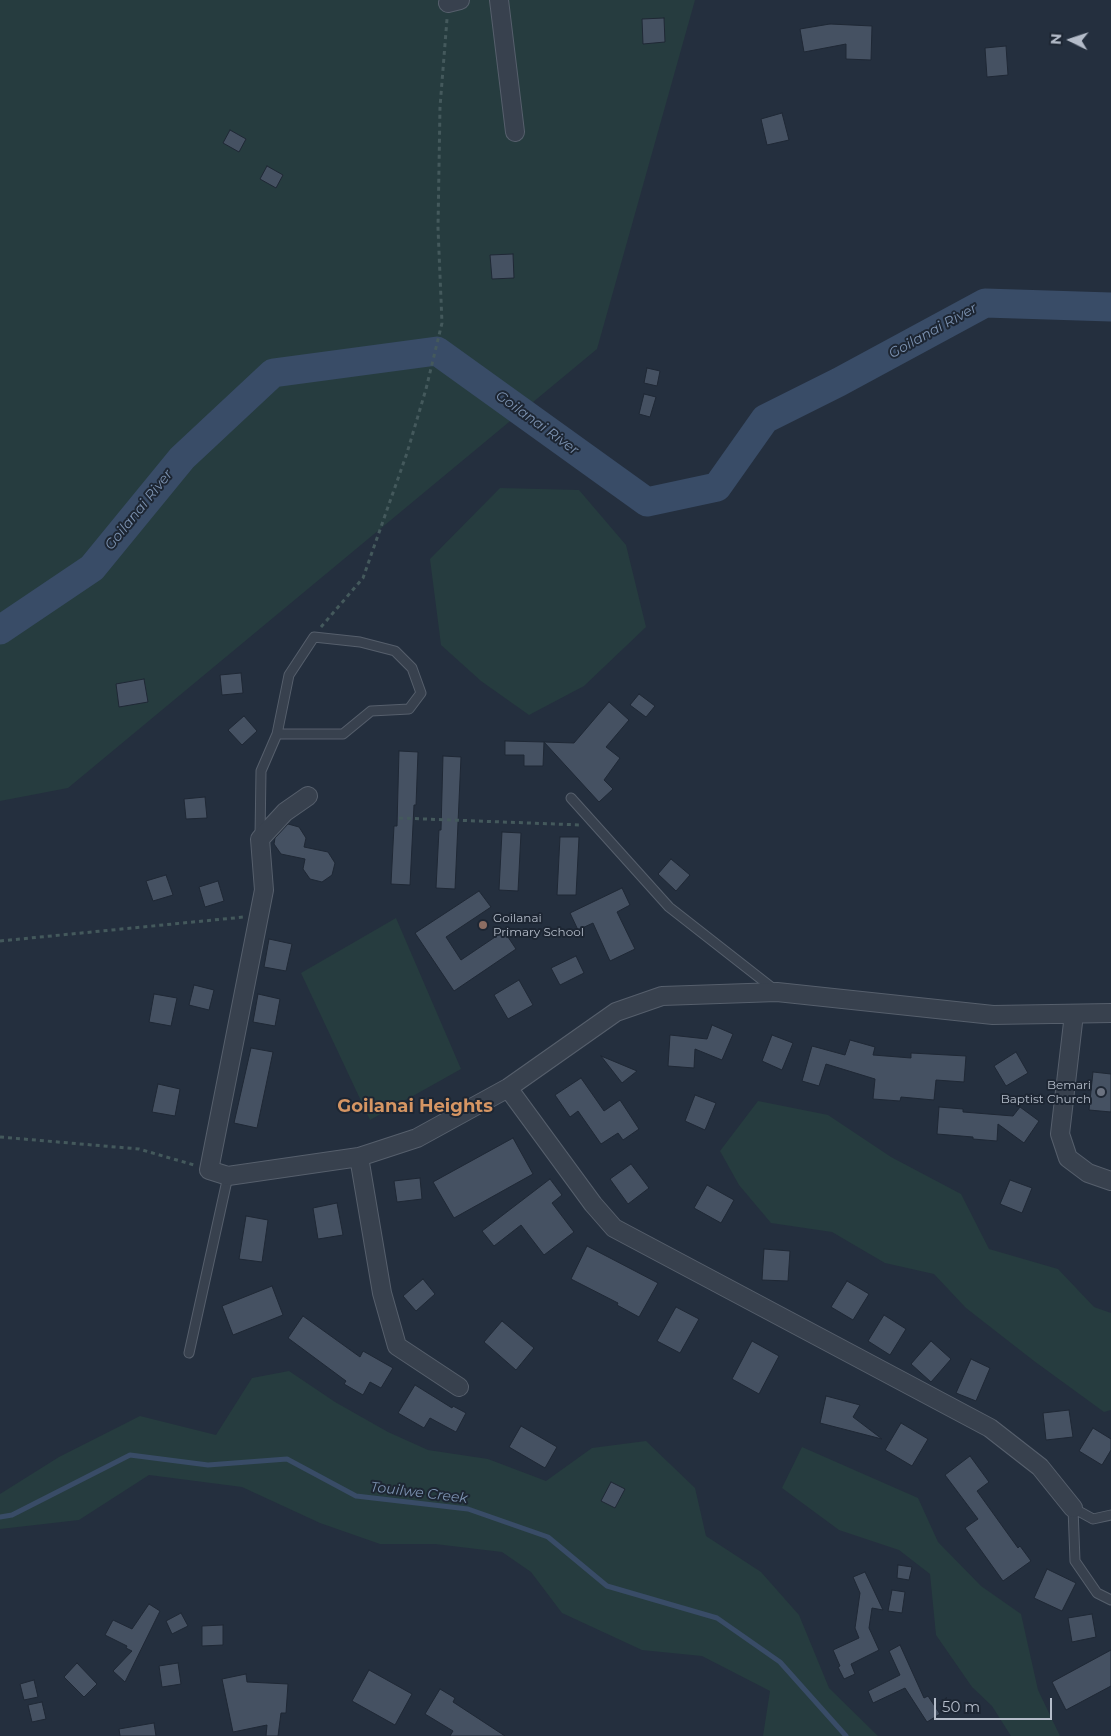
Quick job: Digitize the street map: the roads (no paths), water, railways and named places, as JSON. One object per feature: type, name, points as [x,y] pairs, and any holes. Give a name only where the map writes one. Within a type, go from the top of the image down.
[{"type":"street","points":[[499,0],[515,132]]},
{"type":"street","points":[[308,796],[285,812],[260,839],[264,890],[209,1170],[228,1176],[358,1157],[417,1138],[508,1088],[616,1012],[662,996],[778,992],[993,1016],[1111,1013]]},
{"type":"street","points":[[1074,1014],[1060,1134],[1068,1158],[1088,1173],[1111,1181]]},
{"type":"street","points":[[508,1088],[593,1204],[614,1228],[990,1428],[1040,1467],[1073,1508]]},
{"type":"street","points":[[358,1157],[382,1293],[397,1346],[459,1387]]},
{"type":"lane","points":[[260,839],[261,771],[277,734],[289,675],[314,637],[360,642],[396,651],[412,668],[421,693],[409,709],[371,711],[343,734],[277,734]]},
{"type":"lane","points":[[571,798],[669,907],[778,992]]},
{"type":"lane","points":[[189,1353],[228,1176]]},
{"type":"lane","points":[[1111,1515],[1093,1518],[1073,1508],[1076,1561],[1097,1593],[1111,1600]]},
{"type":"waterway","name":"Goilanai River","points":[[0,630],[92,568],[182,458],[273,373],[437,351],[647,502],[717,487],[765,419],[839,382],[985,303],[1111,307]]},
{"type":"waterway","name":"Touilwe Creek","points":[[0,1517],[12,1515],[130,1455],[208,1465],[287,1459],[356,1496],[468,1509],[548,1537],[607,1586],[717,1618],[780,1662],[846,1736]]},
{"type":"place","name":"Goilanai Primary School","points":[[483,925]]},
{"type":"place","name":"Bemari Baptist Church","points":[[1101,1092]]},
{"type":"district","name":"Goilanai Heights","points":[[415,1107]]}]
